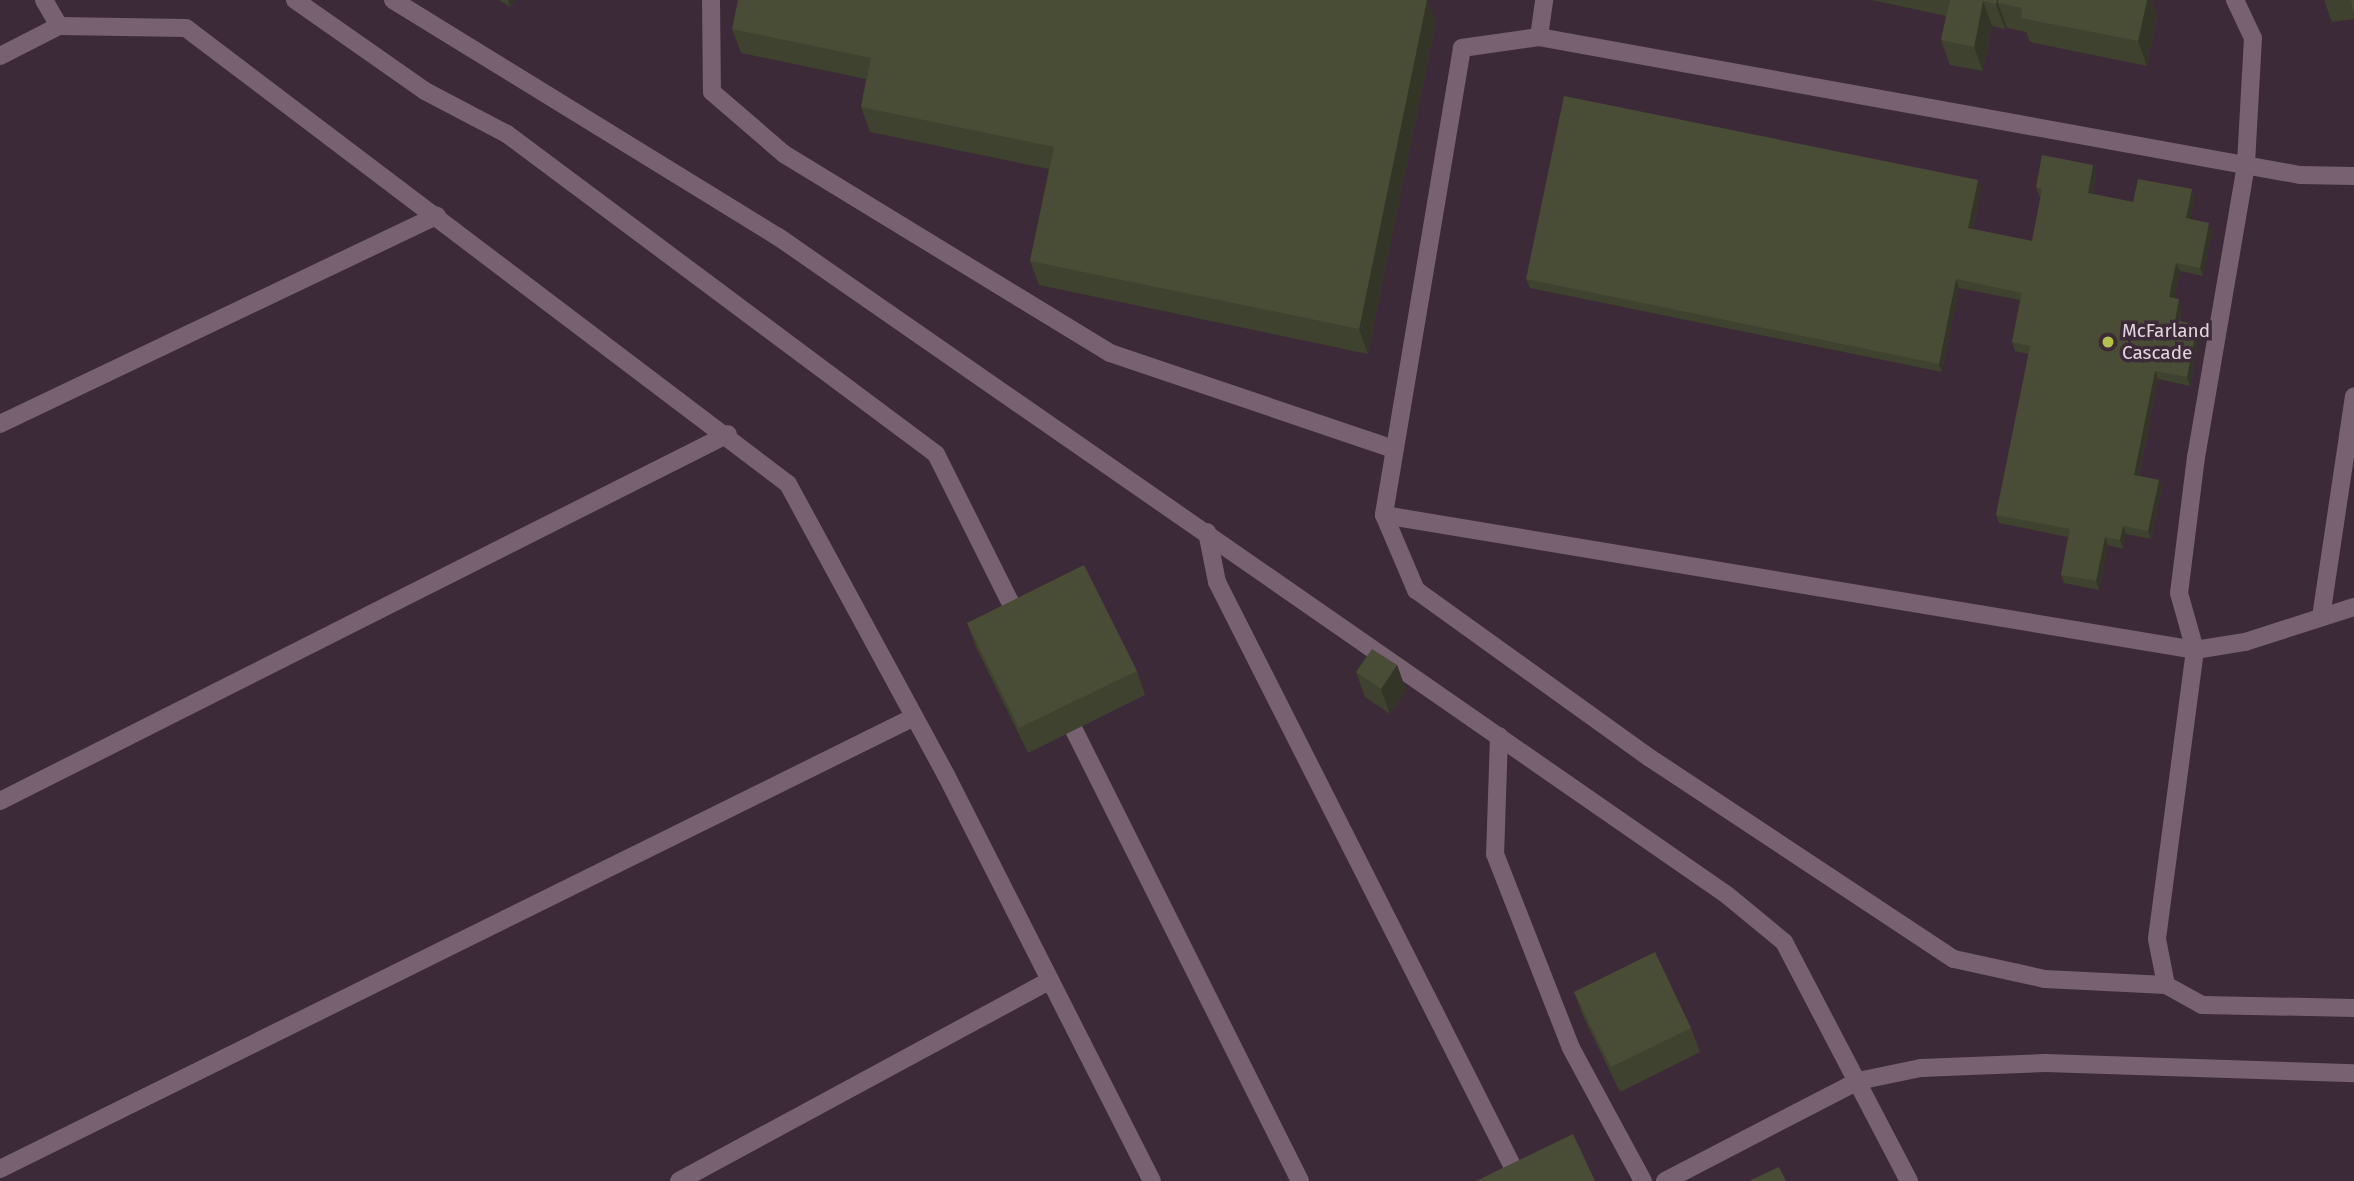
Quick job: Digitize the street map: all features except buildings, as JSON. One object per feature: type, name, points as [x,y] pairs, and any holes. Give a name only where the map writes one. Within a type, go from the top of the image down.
[{"type":"lane","points":[[44,0],[59,26]]},
{"type":"lane","points":[[295,0],[425,91],[508,134],[936,454],[1021,625]]},
{"type":"lane","points":[[393,0],[777,236],[1727,895],[1784,942],[1909,1181]]},
{"type":"lane","points":[[711,0],[712,92],[784,154],[1110,353],[1393,449]]},
{"type":"lane","points":[[1539,37],[1544,0]]},
{"type":"lane","points":[[2166,985],[2157,939],[2195,650],[2179,593],[2196,457],[2246,164],[2253,38],[2235,0]]},
{"type":"lane","points":[[0,56],[59,26],[186,28],[728,434],[788,484],[914,717],[1152,1181]]},
{"type":"lane","points":[[2354,176],[2300,175],[1539,37],[1462,48],[1384,515],[1416,590],[1650,758],[1954,959],[2045,979],[2166,985],[2203,1005],[2354,1008]]},
{"type":"lane","points":[[0,424],[437,216]]},
{"type":"lane","points":[[2321,617],[2354,396]]},
{"type":"lane","points":[[0,802],[728,434]]},
{"type":"lane","points":[[1384,515],[2195,650],[2245,642],[2354,607]]},
{"type":"lane","points":[[1207,532],[1217,582],[1520,1181]]},
{"type":"lane","points":[[0,1169],[914,717]]},
{"type":"lane","points":[[1074,730],[1300,1181]]},
{"type":"lane","points":[[1499,736],[1494,854],[1571,1048],[1643,1181]]},
{"type":"lane","points":[[679,1181],[1050,980]]},
{"type":"lane","points":[[1665,1181],[1858,1081],[1921,1068],[1978,1064],[2354,1073]]},
{"type":"place","name":"McFarland Cascade","points":[[2108,342]]}]
